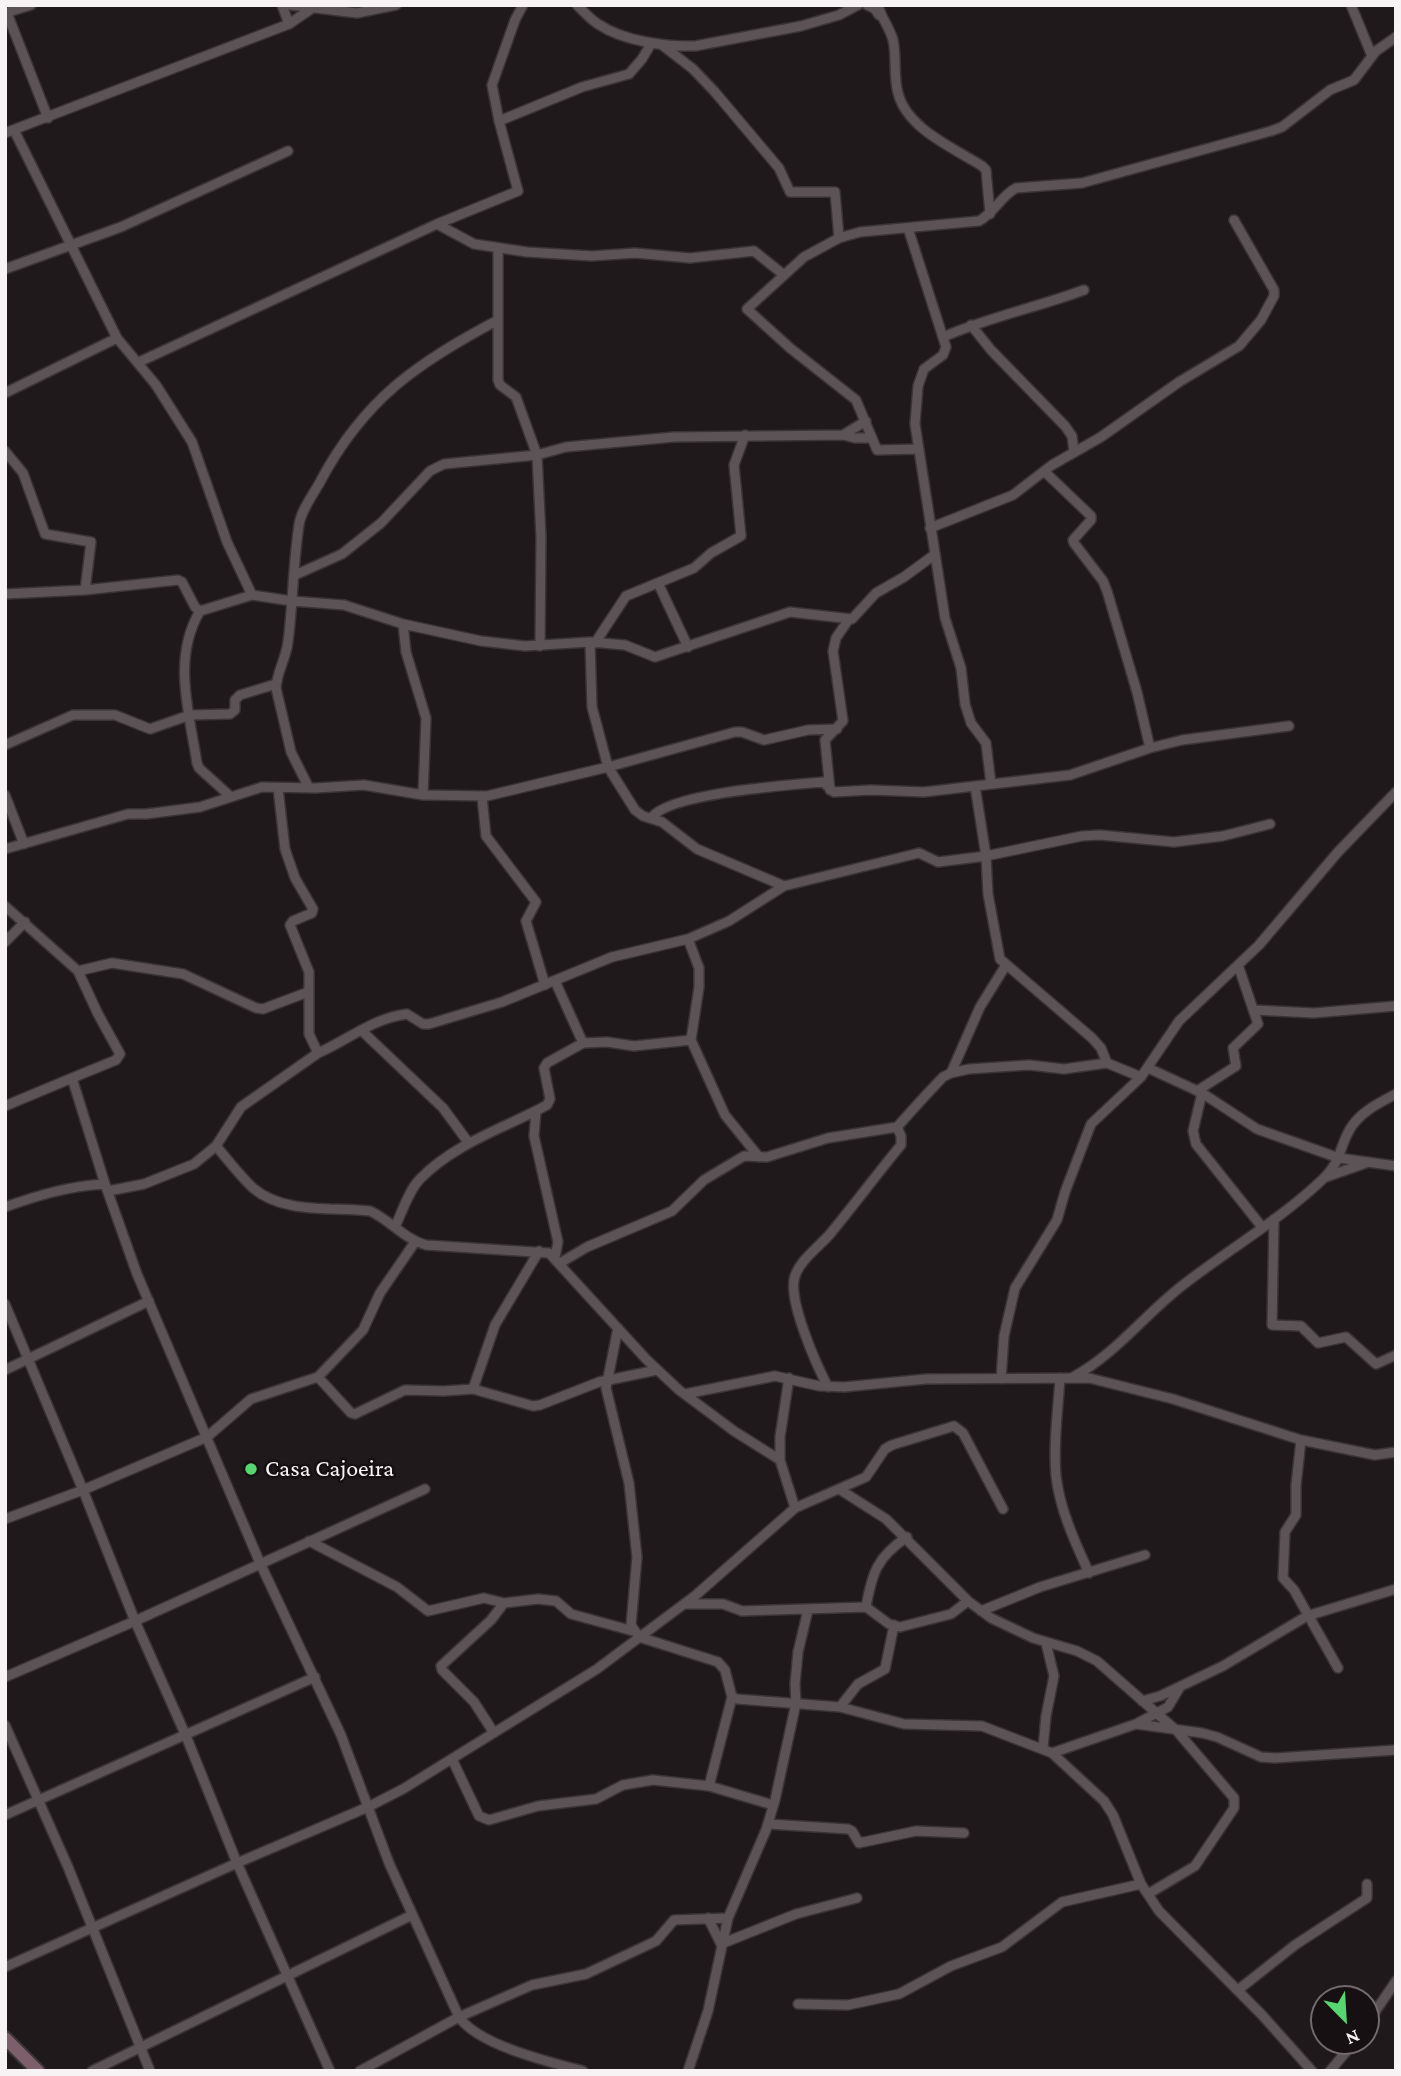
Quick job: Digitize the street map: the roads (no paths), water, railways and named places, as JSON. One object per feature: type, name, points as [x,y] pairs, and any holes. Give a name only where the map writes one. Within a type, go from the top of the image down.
[{"type":"main road","points":[[5,2038],[36,2070]]},
{"type":"street","points":[[31,5],[6,13],[48,118]]},
{"type":"street","points":[[282,5],[289,24]]},
{"type":"street","points":[[290,5],[357,13],[396,5]]},
{"type":"street","points":[[139,362],[437,224],[518,191],[492,85],[523,5]]},
{"type":"street","points":[[577,5],[608,30],[651,44],[695,46],[801,26],[864,5],[875,9],[893,39],[897,92],[901,102],[920,126],[986,170],[990,214]]},
{"type":"street","points":[[878,5],[882,19]]},
{"type":"street","points":[[1350,5],[1372,56]]},
{"type":"street","points":[[252,595],[227,542],[192,442],[176,414],[139,362],[117,338],[9,132],[289,24],[314,7]]},
{"type":"street","points":[[918,449],[877,450],[856,400],[746,310],[804,257],[839,238],[860,232],[979,221],[1016,188],[1082,183],[1282,127],[1323,95],[1354,80],[1376,51],[1396,37]]},
{"type":"street","points":[[499,121],[582,87],[629,74],[651,44]]},
{"type":"street","points":[[662,45],[693,69],[714,91],[779,169],[790,192],[835,192],[839,238]]},
{"type":"street","points":[[5,269],[121,227],[288,152]]},
{"type":"street","points":[[930,528],[1013,495],[1044,471],[1101,437],[1171,388],[1239,346],[1261,320],[1274,296],[1274,290],[1234,220]]},
{"type":"street","points":[[437,224],[465,240],[498,249],[579,255],[635,253],[690,258],[754,251],[784,275]]},
{"type":"street","points":[[908,228],[946,352],[927,365],[918,386],[915,425],[933,555],[945,618],[962,675],[965,704],[974,731],[986,743],[991,784]]},
{"type":"street","points":[[498,249],[498,380],[500,385],[516,397],[537,455],[541,537],[540,646]]},
{"type":"street","points":[[943,337],[971,325],[1053,302],[1084,290]]},
{"type":"street","points":[[309,788],[286,738],[276,684],[286,654],[301,517],[330,464],[372,406],[402,379],[498,320]]},
{"type":"street","points":[[971,325],[991,350],[1065,426],[1072,436],[1074,452]]},
{"type":"street","points":[[5,393],[117,338]]},
{"type":"street","points":[[843,435],[866,421]]},
{"type":"street","points":[[745,435],[734,465],[740,536],[711,553],[694,568],[626,596],[593,642],[592,707],[608,767],[635,810],[642,816],[662,822],[697,849],[784,886]]},
{"type":"street","points":[[295,575],[342,554],[381,523],[436,467],[444,464],[537,455],[566,447],[674,437],[843,435],[872,438]]},
{"type":"street","points":[[5,451],[23,474],[45,534],[91,542],[85,590]]},
{"type":"street","points":[[1044,471],[1091,516],[1091,520],[1073,540],[1103,581],[1107,591],[1137,692],[1150,748]]},
{"type":"street","points":[[232,797],[199,768],[190,715],[183,662],[194,622],[201,611],[252,595],[344,605],[403,624],[481,641],[540,646],[593,642],[625,645],[655,657],[790,612],[849,619],[855,617],[876,593],[904,577],[933,555]]},
{"type":"street","points":[[5,594],[85,590],[178,580],[182,582],[195,607],[201,611]]},
{"type":"street","points":[[658,583],[688,647]]},
{"type":"street","points":[[830,790],[825,740],[843,721],[834,643],[849,619]]},
{"type":"street","points":[[403,624],[406,652],[426,718],[423,795]]},
{"type":"street","points":[[5,746],[74,715],[115,715],[150,729],[190,715],[230,713],[235,710],[235,701],[240,695],[276,684]]},
{"type":"street","points":[[652,817],[671,806],[752,789],[823,782],[834,792],[923,792],[1070,775],[1150,748],[1204,735],[1289,726]]},
{"type":"street","points":[[5,849],[128,814],[200,807],[255,788],[364,785],[423,795],[482,797],[608,767],[735,732],[764,740],[808,730],[837,729]]},
{"type":"street","points":[[975,786],[998,954],[1006,965],[1093,1038],[1107,1063]]},
{"type":"street","points":[[278,788],[285,849],[295,878],[313,909],[312,913],[290,925],[309,972],[309,1034],[318,1053]]},
{"type":"street","points":[[1000,1379],[1004,1336],[1015,1288],[1057,1220],[1091,1124],[1141,1077],[1179,1021],[1283,920],[1366,821],[1396,792]]},
{"type":"street","points":[[5,795],[24,844]]},
{"type":"street","points":[[482,797],[486,836],[536,902],[526,921],[545,985]]},
{"type":"street","points":[[5,1207],[67,1187],[106,1188],[166,1177],[194,1164],[216,1146],[241,1107],[318,1053],[341,1043],[378,1020],[407,1014],[423,1024],[429,1024],[502,1002],[612,957],[688,939],[729,921],[784,886],[919,853],[938,862],[986,856],[1082,836],[1100,835],[1174,842],[1223,836],[1270,824]]},
{"type":"street","points":[[767,881],[773,894]]},
{"type":"street","points":[[5,906],[78,971],[120,1054],[116,1060],[5,1106]]},
{"type":"street","points":[[5,942],[25,922]]},
{"type":"street","points":[[688,939],[699,968],[691,1040],[725,1115],[760,1158]]},
{"type":"street","points":[[78,971],[113,962],[183,974],[263,1009],[308,992]]},
{"type":"street","points":[[951,1073],[980,1007],[1006,965]]},
{"type":"street","points":[[1238,965],[1258,1024],[1233,1048],[1236,1066],[1199,1092],[1193,1130],[1196,1144],[1262,1227]]},
{"type":"street","points":[[555,981],[583,1043]]},
{"type":"street","points":[[1254,1010],[1314,1013],[1396,1006]]},
{"type":"street","points":[[361,1030],[443,1108],[468,1142]]},
{"type":"street","points":[[395,1227],[420,1179],[468,1142],[549,1103],[545,1065],[583,1043],[607,1042],[634,1046],[691,1040]]},
{"type":"street","points":[[558,1261],[672,1211],[704,1180],[744,1156],[760,1158],[828,1138],[897,1127],[943,1077],[951,1073],[969,1069],[1029,1065],[1064,1069],[1107,1063],[1141,1077]]},
{"type":"street","points":[[1148,1068],[1199,1092],[1257,1129],[1339,1158],[1396,1166]]},
{"type":"street","points":[[72,1078],[106,1188],[137,1275],[260,1563],[341,1735],[412,1915],[459,2017],[471,2032],[540,2060],[583,2071]]},
{"type":"street","points":[[1072,1377],[1105,1357],[1160,1303],[1325,1178],[1339,1158],[1350,1129],[1361,1115],[1396,1094]]},
{"type":"street","points":[[536,1111],[534,1136],[558,1242],[558,1261]]},
{"type":"street","points":[[828,1387],[814,1361],[793,1282],[796,1272],[831,1233],[901,1145],[897,1127]]},
{"type":"street","points":[[216,1146],[253,1188],[288,1205],[370,1211],[380,1215],[415,1242],[437,1247],[549,1253],[657,1370],[734,1431],[780,1460]]},
{"type":"street","points":[[1325,1178],[1367,1163]]},
{"type":"street","points":[[1274,1219],[1272,1325],[1301,1326],[1321,1344],[1346,1337],[1376,1364],[1396,1356]]},
{"type":"street","points":[[5,1519],[83,1490],[207,1437],[251,1399],[318,1377],[363,1330],[380,1293],[415,1242]]},
{"type":"street","points":[[473,1389],[495,1325],[539,1251]]},
{"type":"street","points":[[5,1370],[149,1301]]},
{"type":"street","points":[[5,1304],[237,1863],[330,2071]]},
{"type":"street","points":[[618,1328],[607,1381],[607,1395],[626,1466],[637,1557],[631,1604],[631,1625],[636,1634]]},
{"type":"street","points":[[318,1377],[351,1413],[355,1414],[405,1390],[473,1389],[533,1406],[607,1381],[657,1370]]},
{"type":"street","points":[[685,1394],[775,1376],[828,1387],[926,1379],[1089,1378],[1173,1399],[1301,1440],[1375,1455],[1396,1452]]},
{"type":"street","points":[[789,1378],[780,1437],[780,1460],[795,1508]]},
{"type":"street","points":[[1060,1378],[1056,1454],[1058,1486],[1068,1527],[1089,1573]]},
{"type":"street","points":[[5,1966],[368,1807],[452,1759],[561,1693],[636,1634],[684,1604],[795,1508],[866,1477],[886,1449],[892,1445],[954,1426],[963,1433],[1003,1509]]},
{"type":"street","points":[[1301,1440],[1296,1515],[1285,1532],[1283,1578],[1294,1590],[1338,1668]]},
{"type":"street","points":[[5,1677],[425,1489]]},
{"type":"street","points":[[839,1489],[886,1518],[968,1601],[1001,1625],[1046,1643],[1087,1655],[1177,1731],[1234,1798],[1235,1803],[1195,1866],[1148,1894]]},
{"type":"street","points":[[866,1607],[876,1566],[886,1553],[907,1537]]},
{"type":"street","points":[[309,1541],[397,1587],[428,1611],[484,1598],[504,1603],[538,1599],[556,1601],[571,1614],[718,1662],[724,1670],[732,1696],[709,1786]]},
{"type":"street","points":[[981,1611],[1048,1584],[1145,1555]]},
{"type":"street","points":[[1142,1701],[1156,1698],[1234,1661],[1307,1616],[1396,1589]]},
{"type":"street","points":[[684,1604],[723,1604],[742,1611],[866,1607],[878,1617],[894,1625],[906,1627],[951,1614],[968,1601]]},
{"type":"street","points":[[494,1733],[474,1702],[441,1667],[491,1620],[504,1603]]},
{"type":"street","points":[[688,2071],[708,2011],[729,1918],[768,1824],[773,1805],[796,1703],[798,1652],[808,1610]]},
{"type":"street","points":[[841,1707],[858,1684],[886,1669],[894,1625]]},
{"type":"street","points":[[1046,1643],[1054,1683],[1046,1716],[1048,1750]]},
{"type":"street","points":[[5,1815],[315,1677]]},
{"type":"street","points":[[1048,1750],[1136,1724],[1157,1715],[1168,1707],[1181,1686]]},
{"type":"street","points":[[732,1696],[737,1699],[841,1707],[904,1724],[982,1726],[1048,1750],[1104,1801],[1113,1815],[1141,1884],[1171,1925],[1238,1990],[1312,2071]]},
{"type":"street","points":[[1136,1724],[1217,1737],[1252,1753],[1275,1758],[1396,1750]]},
{"type":"street","points":[[5,1725],[68,1867],[149,2071]]},
{"type":"street","points":[[452,1759],[479,1816],[489,1820],[538,1806],[596,1799],[633,1782],[653,1780],[709,1786],[773,1805]]},
{"type":"street","points":[[768,1824],[848,1829],[859,1843],[916,1831],[964,1833]]},
{"type":"street","points":[[798,2004],[848,2005],[899,1994],[951,1966],[1002,1947],[1062,1902],[1141,1884]]},
{"type":"street","points":[[1238,1990],[1295,1945],[1367,1898],[1367,1884]]},
{"type":"street","points":[[721,1944],[796,1914],[857,1898]]},
{"type":"street","points":[[92,2071],[412,1915]]},
{"type":"street","points":[[708,1918],[721,1944]]},
{"type":"street","points":[[360,2071],[459,2017],[532,1984],[586,1974],[656,1941],[674,1920],[729,1918]]},
{"type":"street","points":[[1380,2004],[1396,1981]]},
{"type":"street","points":[[1330,2071],[1343,2055]]},
{"type":"place","name":"Casa Cajoeira","points":[[251,1469]]}]
